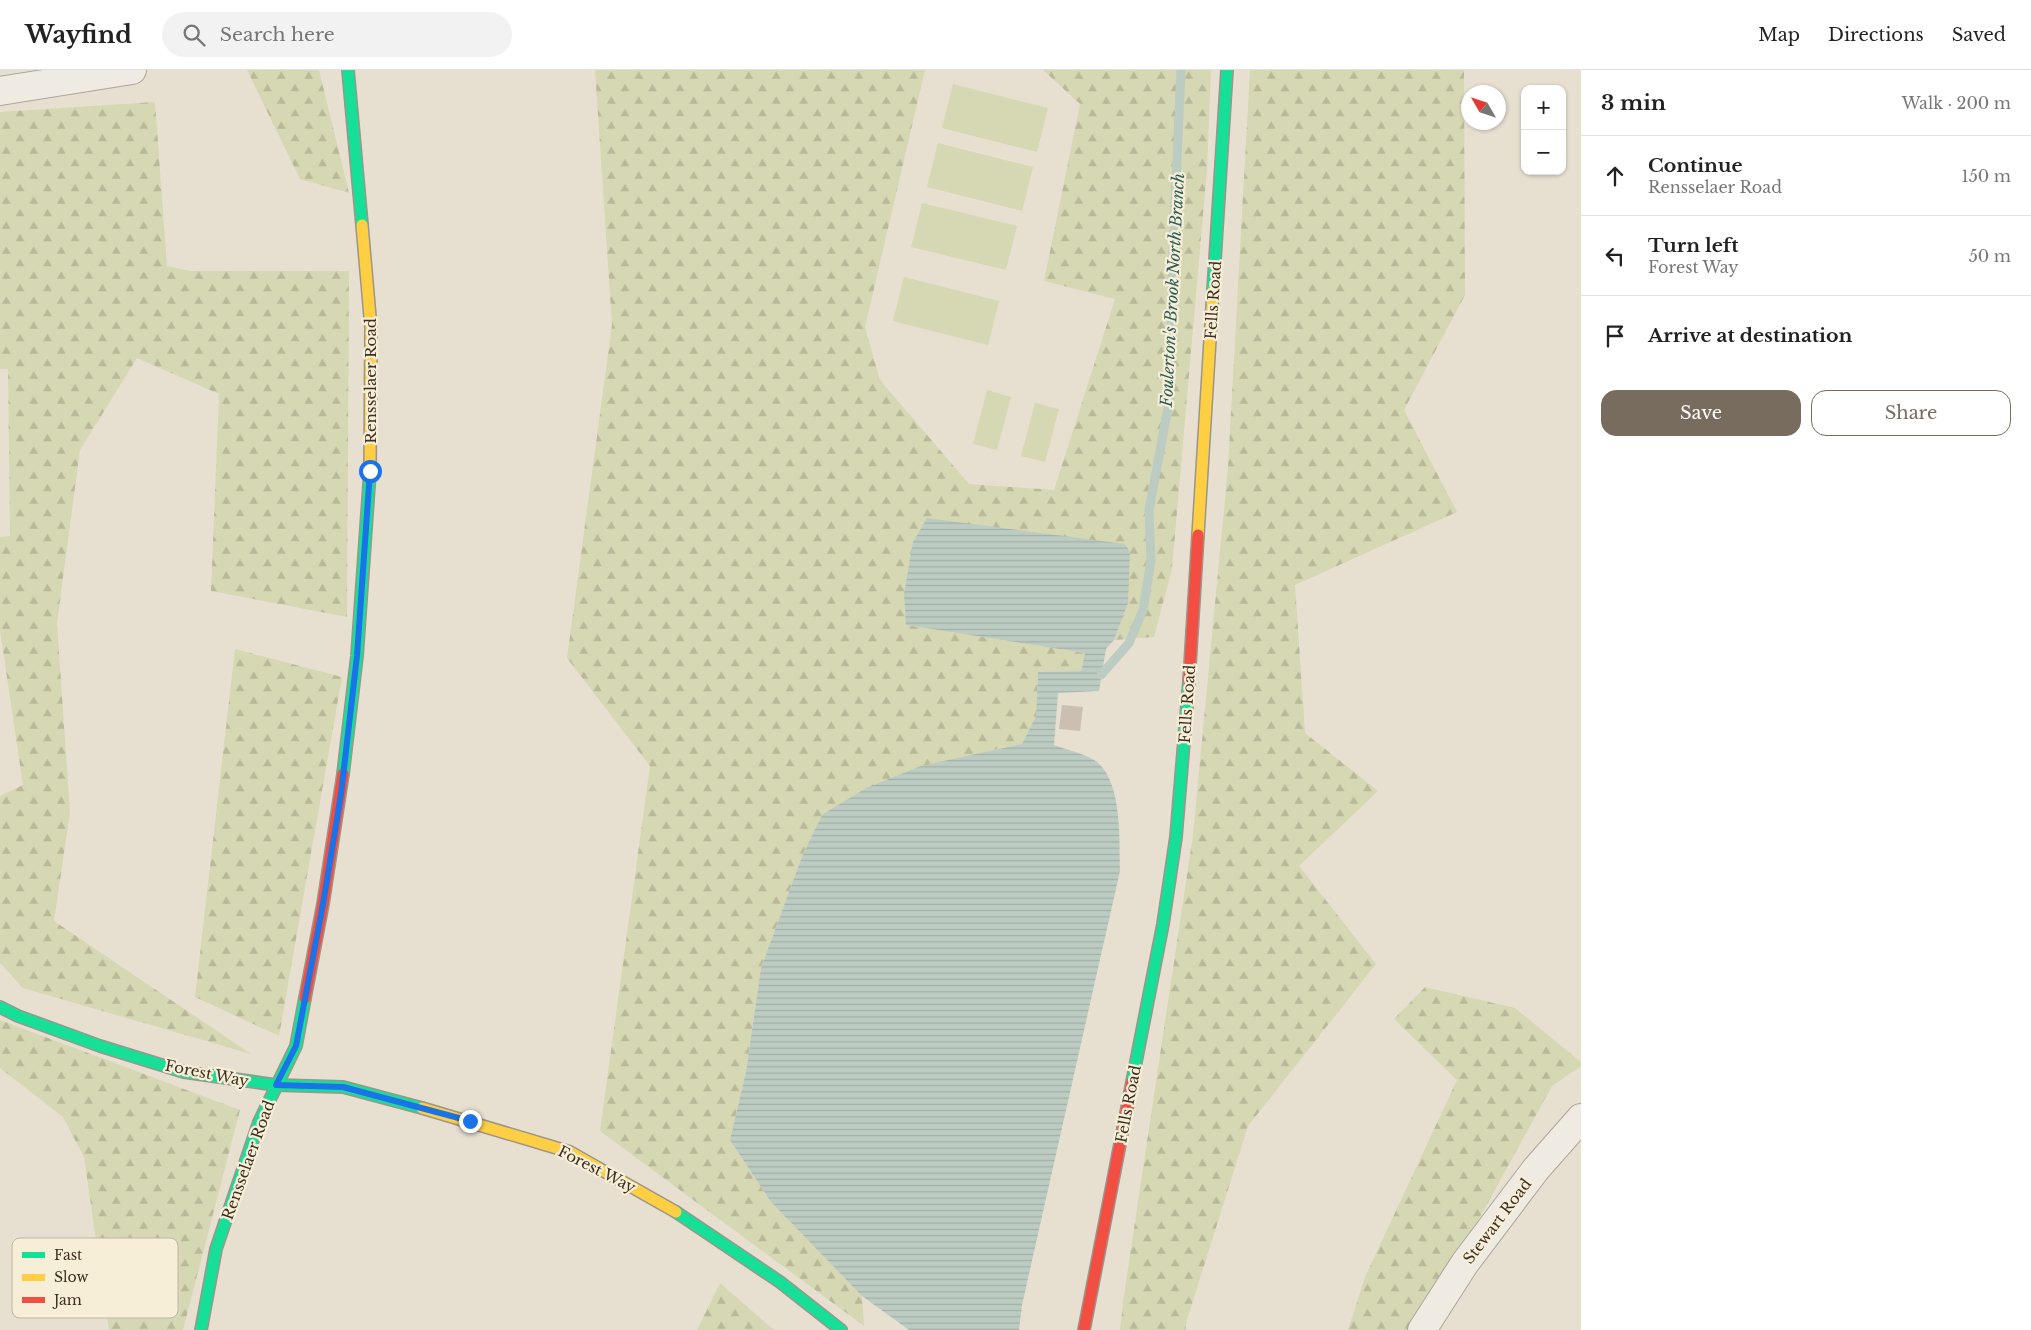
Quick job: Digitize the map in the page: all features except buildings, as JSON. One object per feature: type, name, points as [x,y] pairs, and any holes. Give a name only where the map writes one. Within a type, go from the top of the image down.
[{"type":"street","points":[[0,91],[132,70]]},
{"type":"street","name":"Rensselaer Road","points":[[201,1330],[216,1249],[259,1122],[296,1046],[323,904],[341,794],[357,656],[369,481],[371,328],[348,70]]},
{"type":"street","name":"Fells Road","points":[[1084,1330],[1163,924],[1176,837],[1184,753],[1227,70]]},
{"type":"street","name":"Forest Way","points":[[0,1007],[18,1016],[82,1039],[184,1072],[276,1085],[343,1087],[470,1121],[570,1152],[680,1214],[780,1282],[841,1330]]},
{"type":"street","name":"Stewart Road","points":[[1422,1330],[1471,1255],[1536,1169],[1581,1118]]},
{"type":"green space","points":[[247,70],[319,70],[349,193],[300,179]]},
{"type":"green space","points":[[595,70],[925,70],[865,327],[880,380],[969,484],[1054,490],[1115,299],[1044,281],[1080,104],[1043,70],[1211,70],[1207,169],[1172,569],[1154,637],[1114,640],[1128,603],[906,625],[1085,653],[1081,671],[1038,672],[1036,716],[1022,744],[997,749],[822,815],[803,854],[761,968],[746,1072],[730,1140],[771,1202],[862,1296],[864,1326],[600,1131],[650,766],[567,658],[612,325]]},
{"type":"green space","points":[[1250,70],[1464,70],[1464,85],[1461,85],[1461,130],[1464,130],[1465,295],[1404,410],[1457,512],[1295,585],[1305,733],[1378,791],[1299,866],[1376,964],[1248,1126],[1186,1323],[1186,1330],[1120,1330],[1193,835],[1228,467]]},
{"type":"green space","points":[[953,84],[1048,108],[1037,152],[942,128]]},
{"type":"green space","points":[[155,102],[167,266],[190,271],[349,271],[347,617],[211,591],[219,394],[137,358],[80,450],[57,623],[70,812],[54,921],[251,1054],[23,988],[0,963],[0,796],[23,785],[0,630],[0,537],[10,536],[8,369],[0,369],[0,112]]},
{"type":"green space","points":[[938,143],[1033,167],[1022,211],[927,187]]},
{"type":"green space","points":[[922,203],[1017,226],[1006,270],[911,247]]},
{"type":"green space","points":[[904,277],[999,301],[988,345],[893,321]]},
{"type":"green space","points":[[987,390],[1011,397],[997,450],[973,444]]},
{"type":"green space","points":[[1035,403],[1059,409],[1045,462],[1021,456]]},
{"type":"green space","points":[[235,649],[342,677],[279,1036],[195,997]]},
{"type":"green space","points":[[1425,987],[1515,1008],[1581,1062],[1581,1066],[1552,1086],[1418,1330],[1348,1330],[1365,1277],[1457,1080],[1394,1019]]},
{"type":"green space","points":[[0,1020],[240,1110],[183,1330],[109,1330],[107,1318],[178,1318],[178,1238],[96,1238],[84,1157],[63,1117],[0,1068]]},
{"type":"green space","points":[[720,1283],[774,1330],[697,1330]]},
{"type":"shaded area","points":[[927,518],[1125,544],[1130,552],[1128,603],[1114,640],[1106,649],[1099,691],[1058,693],[1054,745],[1080,753],[1094,760],[1103,769],[1110,781],[1118,811],[1120,871],[1022,1305],[1019,1330],[909,1330],[862,1296],[771,1202],[730,1140],[746,1072],[761,968],[803,854],[822,815],[866,788],[921,766],[1022,744],[1036,716],[1038,672],[1081,671],[1085,653],[906,625],[904,594],[913,542]]},
{"type":"waterway","name":"Foulerton's Brook North Branch","points":[[1101,675],[1129,643],[1143,610],[1151,561],[1149,510],[1170,397],[1173,250],[1181,70]]},
{"type":"traffic: fast","points":[[348,70],[362,225]]},
{"type":"traffic: fast","points":[[1213,291],[1227,70]]},
{"type":"traffic: fast","points":[[343,774],[357,656],[370,471]]},
{"type":"traffic: fast","points":[[1132,1082],[1163,924],[1176,837],[1189,681]]},
{"type":"traffic: fast","points":[[201,1330],[216,1249],[259,1122],[296,1046],[305,998]]},
{"type":"traffic: fast","points":[[0,1007],[18,1016],[100,1046],[184,1072],[276,1085],[343,1087],[422,1108]]},
{"type":"traffic: fast","points":[[676,1212],[780,1282],[841,1330]]},
{"type":"traffic: slow","points":[[362,225],[371,328],[370,471]]},
{"type":"traffic: slow","points":[[1198,535],[1213,291]]},
{"type":"traffic: slow","points":[[422,1108],[570,1152],[676,1212]]},
{"type":"traffic: jam","points":[[1189,681],[1198,535]]},
{"type":"traffic: jam","points":[[305,998],[323,904],[343,774]]},
{"type":"traffic: jam","points":[[1084,1330],[1132,1082]]},
{"type":"route","points":[[370,471],[357,656],[341,794],[323,904],[296,1046],[276,1085],[343,1087],[470,1121]]}]
